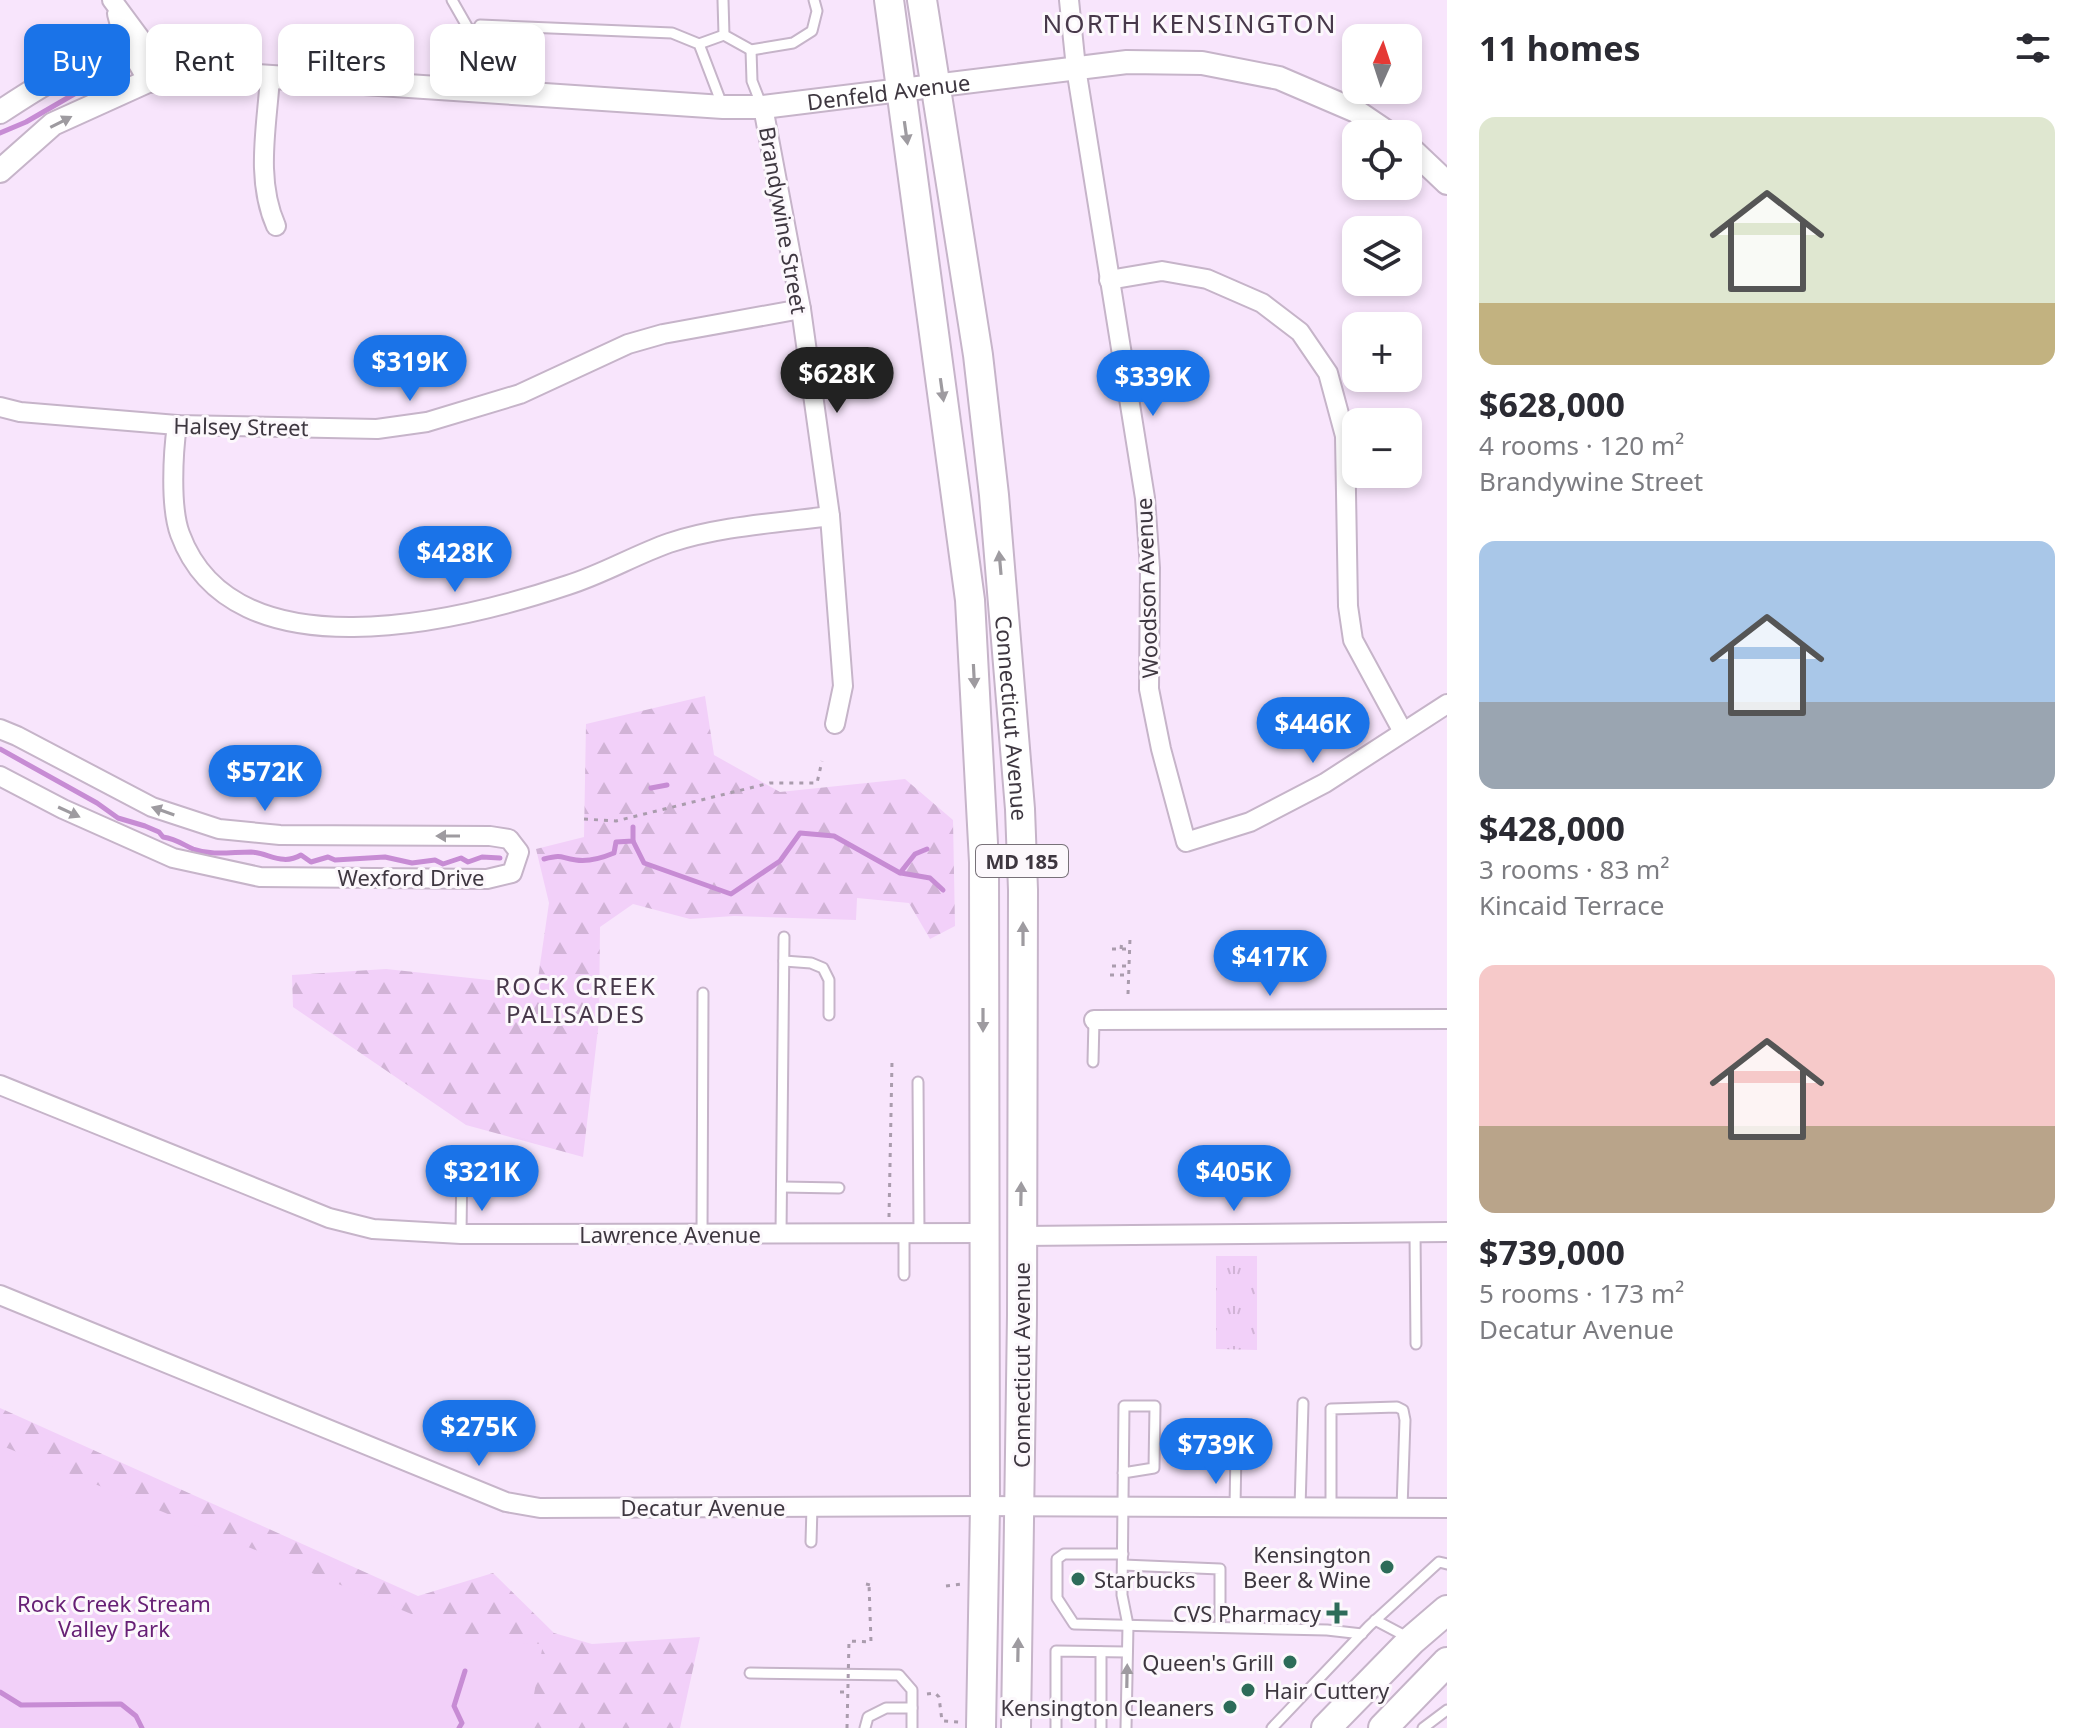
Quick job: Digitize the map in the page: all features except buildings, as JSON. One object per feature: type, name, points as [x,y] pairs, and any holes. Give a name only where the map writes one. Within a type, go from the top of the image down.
[{"type":"main road","name":"Connecticut Avenue","points":[[889,0],[970,600],[984,862],[985,1506],[972,1725]]},
{"type":"main road","name":"Connecticut Avenue","points":[[922,0],[978,355],[991,467],[1019,794],[1022,861],[1021,1507],[1016,1728]]},
{"type":"main road","points":[[984,862],[1022,861]]},
{"type":"main road","points":[[1326,1728],[1412,1640],[1447,1610]]},
{"type":"main road","points":[[1395,1722],[1447,1662]]},
{"type":"street","name":"Woodson Avenue","points":[[1069,0],[1076,68],[1145,498],[1150,568],[1149,689],[1161,749],[1186,842],[1250,822],[1325,783],[1403,732]]},
{"type":"street","points":[[113,2],[146,61]]},
{"type":"street","name":"Denfeld Avenue","points":[[0,112],[45,82],[97,58],[146,54]]},
{"type":"street","name":"Denfeld Avenue","points":[[545,95],[763,107],[1127,62],[1202,63],[1279,78],[1356,111],[1369,120]]},
{"type":"street","name":"Denfeld Avenue","points":[[262,76],[430,88]]},
{"type":"street","points":[[270,77],[263,179],[268,209],[276,226]]},
{"type":"street","name":"Denfeld Avenue","points":[[0,171],[53,124],[146,84]]},
{"type":"street","name":"Brandywine Street","points":[[763,107],[801,309],[830,516],[843,686],[835,724]]},
{"type":"street","points":[[1422,157],[1447,183]]},
{"type":"street","points":[[1109,280],[1162,271],[1207,279],[1262,303],[1300,332],[1328,373],[1345,436],[1348,606],[1353,640],[1403,732],[1447,704]]},
{"type":"street","name":"Halsey Street","points":[[0,407],[20,412],[177,425],[377,429],[427,422],[520,394],[628,344],[663,334],[801,309]]},
{"type":"street","points":[[177,425],[172,461],[178,531],[191,557],[208,580],[246,609],[287,622],[410,624],[480,611],[571,584],[670,543],[715,532],[830,516]]},
{"type":"street","name":"Wexford Drive","points":[[0,729],[152,807],[219,829],[280,835],[490,836],[509,839],[519,852],[512,873],[487,879],[260,877],[173,858],[63,809],[0,776]]},
{"type":"street","points":[[1094,1020],[1447,1019]]},
{"type":"street","name":"Lawrence Avenue","points":[[0,1085],[329,1218],[373,1229],[461,1234],[984,1233]]},
{"type":"street","points":[[1021,1236],[1447,1232]]},
{"type":"street","name":"Decatur Avenue","points":[[0,1295],[506,1502],[540,1508],[1447,1508]]},
{"type":"lane","points":[[452,0],[466,24]]},
{"type":"lane","points":[[723,0],[724,35]]},
{"type":"lane","points":[[545,27],[672,33],[699,44],[724,35],[751,50],[793,43],[812,31],[817,11],[814,0]]},
{"type":"lane","points":[[699,44],[723,107]]},
{"type":"lane","name":"Brandywine Street","points":[[751,50],[752,81],[763,107]]},
{"type":"lane","points":[[781,1234],[784,937]]},
{"type":"lane","points":[[784,961],[811,963],[823,968],[829,980],[829,1015]]},
{"type":"lane","points":[[702,1234],[703,993]]},
{"type":"lane","points":[[1093,1062],[1094,1020]]},
{"type":"lane","points":[[904,1275],[911,1234],[918,1082]]},
{"type":"lane","points":[[461,1234],[462,1158]]},
{"type":"lane","points":[[782,1187],[839,1188]]},
{"type":"lane","points":[[1415,1232],[1416,1344]]},
{"type":"lane","points":[[1300,1508],[1303,1403]]},
{"type":"lane","points":[[1123,1473],[1154,1468],[1155,1406],[1124,1406],[1123,1473],[1125,1507],[1122,1595],[1128,1625],[1126,1728]]},
{"type":"lane","points":[[1331,1508],[1331,1409],[1397,1407],[1403,1410],[1405,1420],[1402,1508]]},
{"type":"lane","points":[[1193,1451],[1236,1451],[1235,1507]]},
{"type":"lane","points":[[811,1542],[812,1507]]},
{"type":"lane","points":[[1220,1627],[1220,1569],[1064,1554],[1057,1559],[1057,1598],[1074,1624],[1327,1630],[1362,1634]]},
{"type":"lane","points":[[1272,1728],[1375,1620],[1439,1562],[1447,1564]]},
{"type":"lane","points":[[1375,1620],[1412,1640]]},
{"type":"lane","points":[[1056,1728],[1056,1651],[1127,1652]]},
{"type":"lane","points":[[1101,1652],[1101,1728]]},
{"type":"lane","points":[[750,1673],[899,1675],[912,1690],[912,1728]]},
{"type":"lane","points":[[865,1728],[868,1717],[886,1708],[912,1708]]},
{"type":"lane","points":[[1423,1728],[1447,1710]]},
{"type":"path","points":[[584,819],[616,821],[770,783],[817,783],[822,761]]},
{"type":"path","points":[[1128,994],[1130,938]]},
{"type":"path","points":[[1121,949],[1122,940]]},
{"type":"path","points":[[1112,949],[1129,949]]},
{"type":"path","points":[[1112,966],[1129,966]]},
{"type":"path","points":[[1110,975],[1128,975]]},
{"type":"path","points":[[889,1217],[892,1061]]},
{"type":"path","points":[[847,1728],[849,1641],[871,1642],[868,1584],[875,1586]]},
{"type":"path","points":[[946,1586],[963,1584]]},
{"type":"path","points":[[840,1692],[847,1692]]},
{"type":"path","points":[[921,1696],[935,1693],[939,1697],[942,1721],[972,1725]]},
{"type":"green space","points":[[705,696],[714,755],[780,792],[905,779],[953,820],[955,926],[930,939],[909,903],[857,898],[856,920],[734,916],[690,919],[633,904],[600,927],[599,1021],[583,1157],[466,1125],[293,1007],[292,975],[386,969],[537,985],[549,903],[536,849],[584,837],[586,724]]},
{"type":"green space","points":[[1216,1256],[1257,1256],[1257,1350],[1216,1349]]},
{"type":"green space","name":"Rock Creek Stream Valley Park","points":[[0,1408],[418,1596],[493,1573],[554,1633],[592,1644],[700,1637],[680,1728],[0,1728]]},
{"type":"green space","name":"Rock Creek Stream Valley Park","points":[[0,1445],[477,1641],[543,1644],[528,1728],[0,1728]]},
{"type":"waterway","points":[[0,133],[71,96]]},
{"type":"waterway","points":[[0,749],[118,818],[145,826],[163,837],[200,851],[251,852],[282,859],[301,855],[311,862],[328,857],[335,860],[385,857],[412,863],[435,860],[443,864],[461,858],[468,862],[482,857],[500,858]]},
{"type":"waterway","points":[[651,788],[667,785]]},
{"type":"waterway","points":[[544,859],[586,860],[614,853],[616,842],[633,841],[633,827]]},
{"type":"waterway","points":[[633,841],[644,863],[731,894],[780,861],[800,833],[834,836],[900,873],[915,854],[927,849]]},
{"type":"waterway","points":[[901,873],[930,878],[943,890]]},
{"type":"waterway","points":[[459,1728],[462,1723],[454,1706],[465,1671]]},
{"type":"waterway","points":[[0,1692],[21,1705],[121,1704],[136,1716],[142,1728]]},
{"type":"place","name":"Kensington Beer & Wine","points":[[1387,1567]]},
{"type":"place","name":"Starbucks","points":[[1078,1579]]},
{"type":"place","name":"CVS Pharmacy","points":[[1337,1613]]},
{"type":"place","name":"Queen's Grill","points":[[1290,1662]]},
{"type":"place","name":"Hair Cuttery","points":[[1248,1690]]},
{"type":"place","name":"Kensington Cleaners","points":[[1230,1707]]},
{"type":"district","name":"NORTH KENSINGTON","points":[[1190,23]]},
{"type":"district","name":"ROCK CREEK PALISADES","points":[[576,999]]}]
